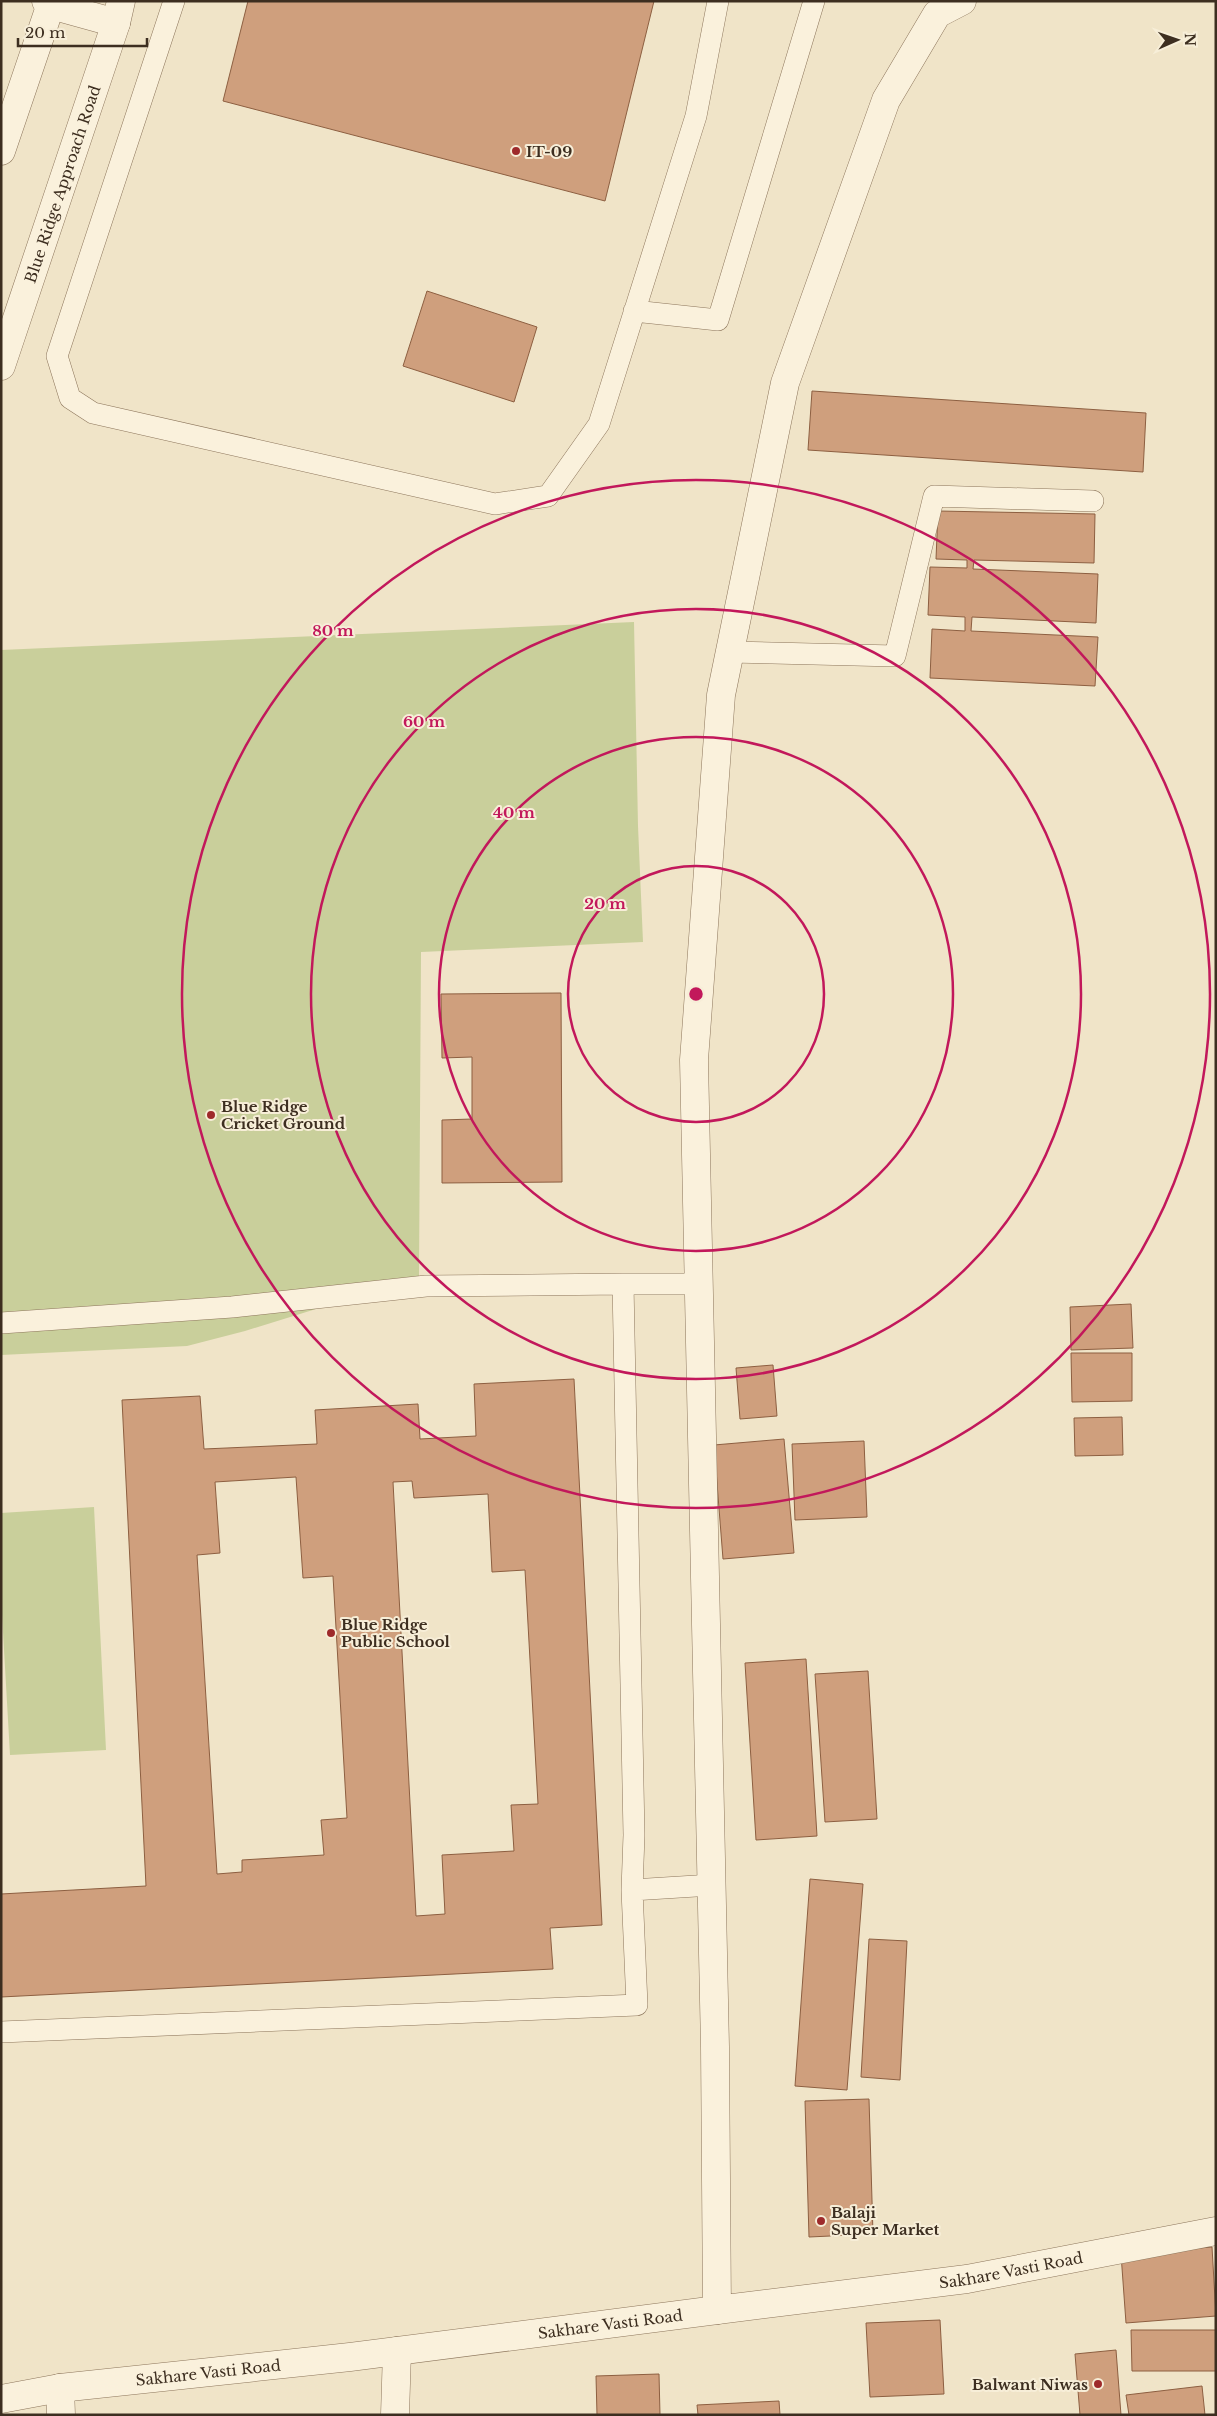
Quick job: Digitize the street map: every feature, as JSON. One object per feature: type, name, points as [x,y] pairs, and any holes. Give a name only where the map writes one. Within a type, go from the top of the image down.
[{"type":"street","points":[[717,2310],[712,1885],[694,1060],[721,695],[785,383],[886,100],[937,14],[962,1]]},
{"type":"street","points":[[1,151],[50,2],[118,12]]},
{"type":"street","name":"Blue Ridge Approach Road","points":[[1,366],[118,12]]},
{"type":"street","name":"Sakhare Vasti Road","points":[[1,2399],[60,2388],[397,2351],[967,2279],[1216,2231]]},
{"type":"street","points":[[395,2415],[397,2351]]},
{"type":"street","points":[[60,2388],[61,2415]]},
{"type":"lane","points":[[174,1],[57,356],[70,398],[93,413],[495,504],[548,496],[599,424],[696,116],[718,1]]},
{"type":"lane","points":[[634,311],[718,320],[814,1]]},
{"type":"lane","points":[[729,652],[895,656],[934,496],[1093,501]]},
{"type":"lane","points":[[1,2032],[637,2005],[632,1890],[634,1835],[622,1284]]},
{"type":"lane","points":[[1,1323],[232,1307],[426,1286],[699,1284]]},
{"type":"lane","points":[[632,1890],[712,1885]]},
{"type":"green space","name":"Blue Ridge Cricket Ground","points":[[634,622],[638,826],[643,942],[421,952],[419,1277],[245,1331],[187,1346],[1,1355],[1,650]]},
{"type":"green space","points":[[94,1507],[106,1750],[10,1755],[1,1597],[1,1513]]},
{"type":"building","name":"IT-09","points":[[248,1],[654,1],[605,201],[223,101]]},
{"type":"building","points":[[427,291],[537,327],[514,402],[403,366]]},
{"type":"building","points":[[812,391],[1146,413],[1143,472],[808,450]]},
{"type":"building","points":[[938,511],[1095,514],[1094,563],[974,560],[973,569],[1098,574],[1096,623],[972,617],[971,631],[1098,637],[1095,686],[930,678],[932,629],[965,631],[965,617],[928,615],[930,567],[967,568],[967,560],[936,559]]},
{"type":"building","points":[[561,993],[562,1182],[442,1183],[442,1120],[472,1119],[472,1057],[442,1058],[441,994]]},
{"type":"building","points":[[1131,1304],[1133,1348],[1071,1350],[1070,1307]]},
{"type":"building","points":[[1071,1353],[1132,1353],[1132,1401],[1072,1402]]},
{"type":"building","points":[[773,1365],[777,1416],[740,1419],[736,1368]]},
{"type":"building","points":[[574,1379],[602,1925],[550,1928],[553,1969],[1,1997],[1,1894],[146,1886],[122,1400],[200,1396],[204,1449],[317,1444],[315,1410],[418,1404],[420,1439],[476,1436],[474,1384]],"holes":[[[296,1477],[303,1578],[333,1576],[347,1818],[321,1820],[324,1855],[242,1860],[242,1872],[217,1874],[197,1555],[220,1553],[215,1482]],[[412,1481],[414,1498],[488,1494],[492,1572],[525,1570],[538,1804],[511,1805],[514,1851],[442,1855],[445,1914],[416,1916],[393,1482]]]},
{"type":"building","points":[[1122,1417],[1123,1455],[1075,1456],[1074,1418]]},
{"type":"building","points":[[784,1439],[794,1553],[723,1559],[714,1445]]},
{"type":"building","points":[[864,1441],[867,1517],[795,1520],[792,1444]]},
{"type":"building","points":[[806,1659],[817,1836],[756,1840],[745,1663]]},
{"type":"building","points":[[868,1671],[877,1819],[825,1822],[815,1674]]},
{"type":"building","points":[[810,1879],[863,1884],[847,2090],[795,2086]]},
{"type":"building","points":[[869,1939],[907,1941],[900,2080],[861,2077]]},
{"type":"building","points":[[869,2099],[873,2234],[809,2237],[805,2101]]},
{"type":"building","points":[[1212,2247],[1216,2316],[1126,2323],[1121,2254]]},
{"type":"building","points":[[940,2320],[944,2394],[870,2397],[866,2323]]},
{"type":"building","points":[[1131,2330],[1216,2330],[1216,2371],[1132,2371]]},
{"type":"building","name":"Balwant Niwas","points":[[1116,2350],[1121,2415],[1080,2415],[1075,2354]]},
{"type":"building","points":[[659,2374],[660,2415],[597,2415],[596,2376]]},
{"type":"building","points":[[1202,2386],[1205,2415],[1129,2415],[1126,2395]]},
{"type":"building","points":[[779,2401],[780,2415],[698,2415],[697,2405]]},
{"type":"place","name":"IT-09","points":[[516,151]]},
{"type":"place","name":"Blue Ridge Cricket Ground","points":[[211,1115]]},
{"type":"place","name":"Blue Ridge Public School","points":[[331,1633]]},
{"type":"place","name":"Balaji Super Market","points":[[821,2221]]},
{"type":"place","name":"Balwant Niwas","points":[[1098,2384]]}]
